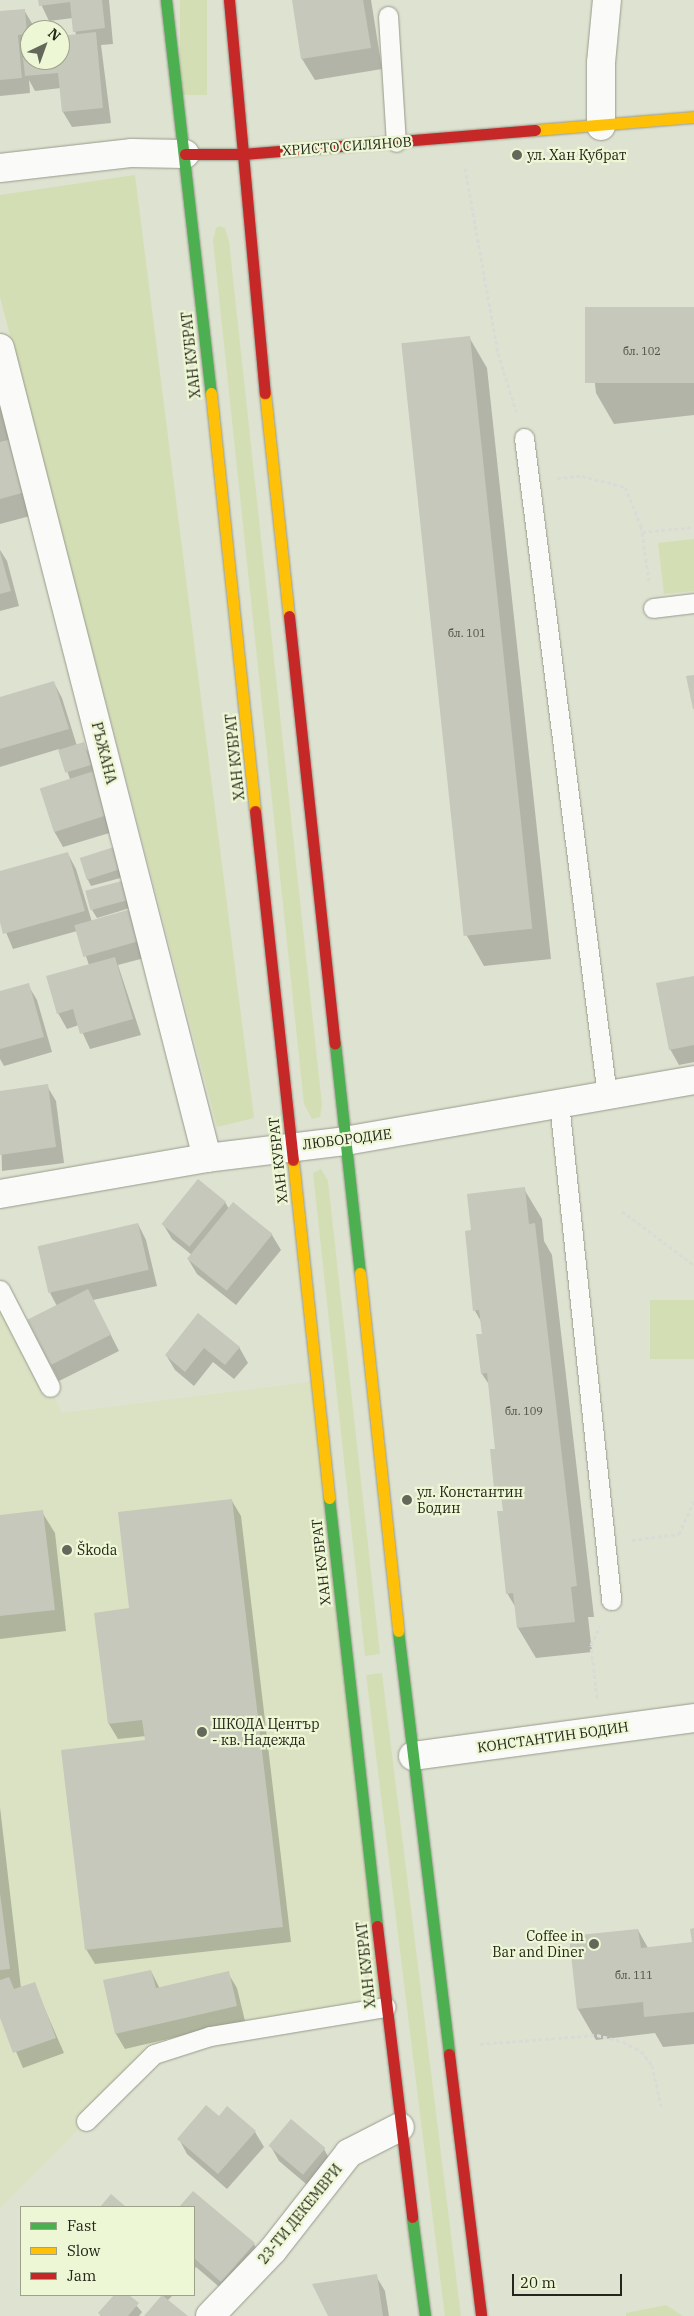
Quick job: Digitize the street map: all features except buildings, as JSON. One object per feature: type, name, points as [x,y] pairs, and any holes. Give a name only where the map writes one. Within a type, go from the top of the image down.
[{"type":"street","name":"ХАН КУБРАТ","points":[[166,0],[185,154],[386,2007],[425,2316]]},
{"type":"street","points":[[229,0],[266,417],[413,1756],[481,2316]]},
{"type":"street","points":[[601,126],[601,63],[607,0]]},
{"type":"street","name":"ХРИСТО СИЛЯНОВ","points":[[0,168],[132,153],[243,154],[460,138],[694,117]]},
{"type":"street","name":"РЪЖАНА","points":[[0,348],[207,1158]]},
{"type":"street","name":"ЛЮБОРОДИЕ","points":[[0,1194],[207,1158],[292,1146],[345,1141],[694,1080]]},
{"type":"street","name":"КОНСТАНТИН БОДИН","points":[[413,1756],[694,1718]]},
{"type":"street","name":"23-ТИ ДЕКЕМВРИ","points":[[210,2316],[273,2250],[348,2153],[400,2127]]},
{"type":"lane","points":[[388,16],[396,142]]},
{"type":"lane","points":[[524,438],[607,1096]]},
{"type":"lane","points":[[653,608],[694,603]]},
{"type":"lane","points":[[559,1103],[612,1600]]},
{"type":"lane","points":[[0,1290],[50,1387]]},
{"type":"lane","points":[[86,2121],[154,2054],[210,2036],[386,2007]]},
{"type":"path","points":[[460,138],[498,353],[524,438]]},
{"type":"path","points":[[530,482],[582,476],[625,487],[642,532],[653,608]]},
{"type":"path","points":[[642,532],[694,528]]},
{"type":"path","points":[[622,1210],[694,1265]]},
{"type":"path","points":[[605,1543],[679,1534],[694,1500]]},
{"type":"path","points":[[600,1731],[591,1645],[612,1600]]},
{"type":"path","points":[[478,2044],[597,2035],[623,2042],[642,2051],[652,2065],[661,2106]]},
{"type":"shaded area","points":[[180,0],[207,0],[207,95],[180,95]]},
{"type":"shaded area","points":[[135,175],[254,1118],[217,1127],[0,297],[0,195]]},
{"type":"shaded area","points":[[220,226],[225,228],[229,241],[322,1105],[320,1117],[312,1119],[304,1104],[213,240],[216,228]]},
{"type":"shaded area","points":[[694,539],[694,591],[664,594],[658,543]]},
{"type":"shaded area","points":[[321,1169],[328,1181],[380,1654],[365,1656],[313,1173]]},
{"type":"shaded area","points":[[0,1290],[62,1413],[318,1381],[386,2007],[154,2054],[0,2208]]},
{"type":"shaded area","points":[[650,1300],[694,1300],[694,1359],[650,1359]]},
{"type":"shaded area","points":[[382,1673],[461,2316],[445,2316],[366,1675]]},
{"type":"shaded area","points":[[666,2305],[683,2316],[626,2316],[626,2313]]},
{"type":"traffic: fast","points":[[166,0],[211,393]]},
{"type":"traffic: fast","points":[[335,1044],[360,1273]]},
{"type":"traffic: fast","points":[[329,1498],[377,1926]]},
{"type":"traffic: fast","points":[[398,1631],[449,2054]]},
{"type":"traffic: fast","points":[[412,2217],[425,2316]]},
{"type":"traffic: slow","points":[[535,130],[694,117]]},
{"type":"traffic: slow","points":[[211,393],[255,811]]},
{"type":"traffic: slow","points":[[265,393],[289,616]]},
{"type":"traffic: slow","points":[[293,1160],[329,1498]]},
{"type":"traffic: slow","points":[[360,1273],[398,1631]]},
{"type":"traffic: jam","points":[[229,0],[265,393]]},
{"type":"traffic: jam","points":[[185,154],[243,154],[535,130]]},
{"type":"traffic: jam","points":[[289,616],[335,1044]]},
{"type":"traffic: jam","points":[[255,811],[293,1160]]},
{"type":"traffic: jam","points":[[377,1926],[412,2217]]},
{"type":"traffic: jam","points":[[449,2054],[481,2316]]},
{"type":"place","name":"ул. Хан Кубрат","points":[[517,155]]},
{"type":"place","name":"ул. Константин Бодин","points":[[407,1500]]},
{"type":"place","name":"Škoda","points":[[67,1550]]},
{"type":"place","name":"ШКОДА Център - кв. Надежда","points":[[202,1732]]},
{"type":"place","name":"Coffee in Bar and Diner","points":[[594,1944]]}]
